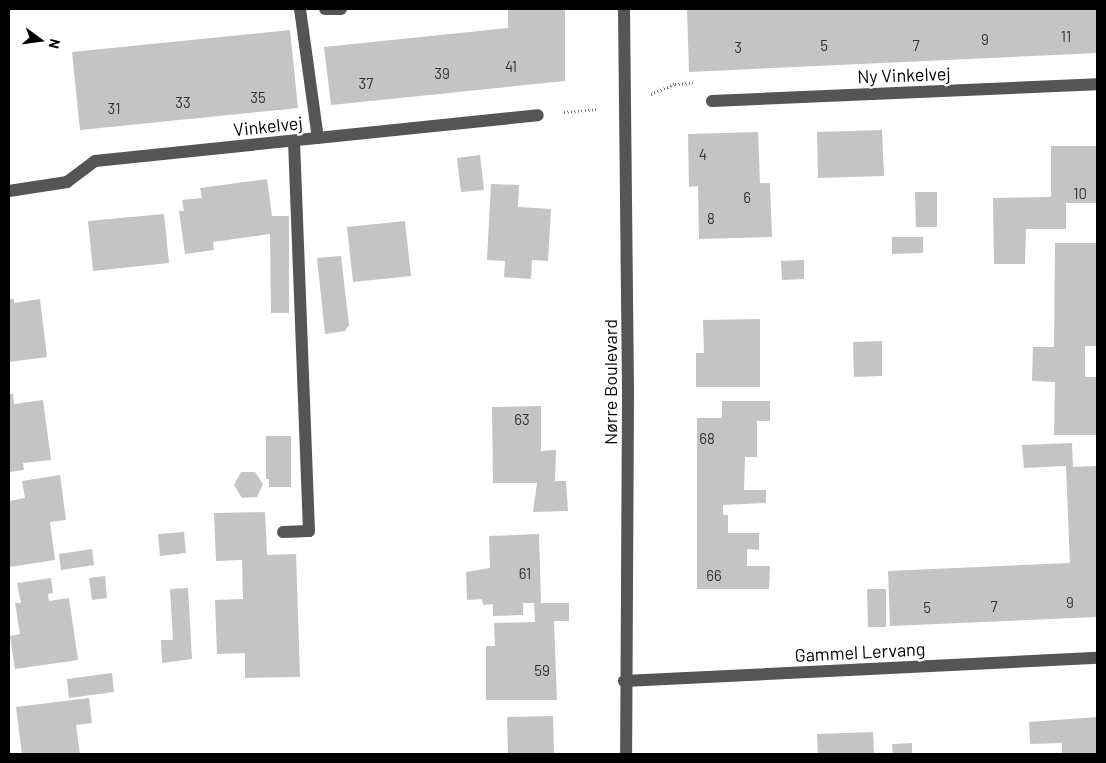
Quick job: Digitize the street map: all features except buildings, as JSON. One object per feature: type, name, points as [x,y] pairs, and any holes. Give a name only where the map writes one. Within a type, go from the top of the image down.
[{"type":"street","points":[[300,9],[318,138]]},
{"type":"street","points":[[325,9],[341,9]]},
{"type":"street","name":"Nørre Boulevard","points":[[624,9],[628,394],[624,681],[626,754]]},
{"type":"street","name":"Ny Vinkelvej","points":[[712,101],[1097,84]]},
{"type":"street","name":"Vinkelvej","points":[[9,191],[67,182],[95,161],[538,115]]},
{"type":"street","points":[[283,532],[309,531],[294,141]]},
{"type":"street","name":"Gammel Lervang","points":[[624,681],[1097,658]]},
{"type":"path","points":[[538,115],[624,106],[676,84],[694,83],[712,101]]}]
